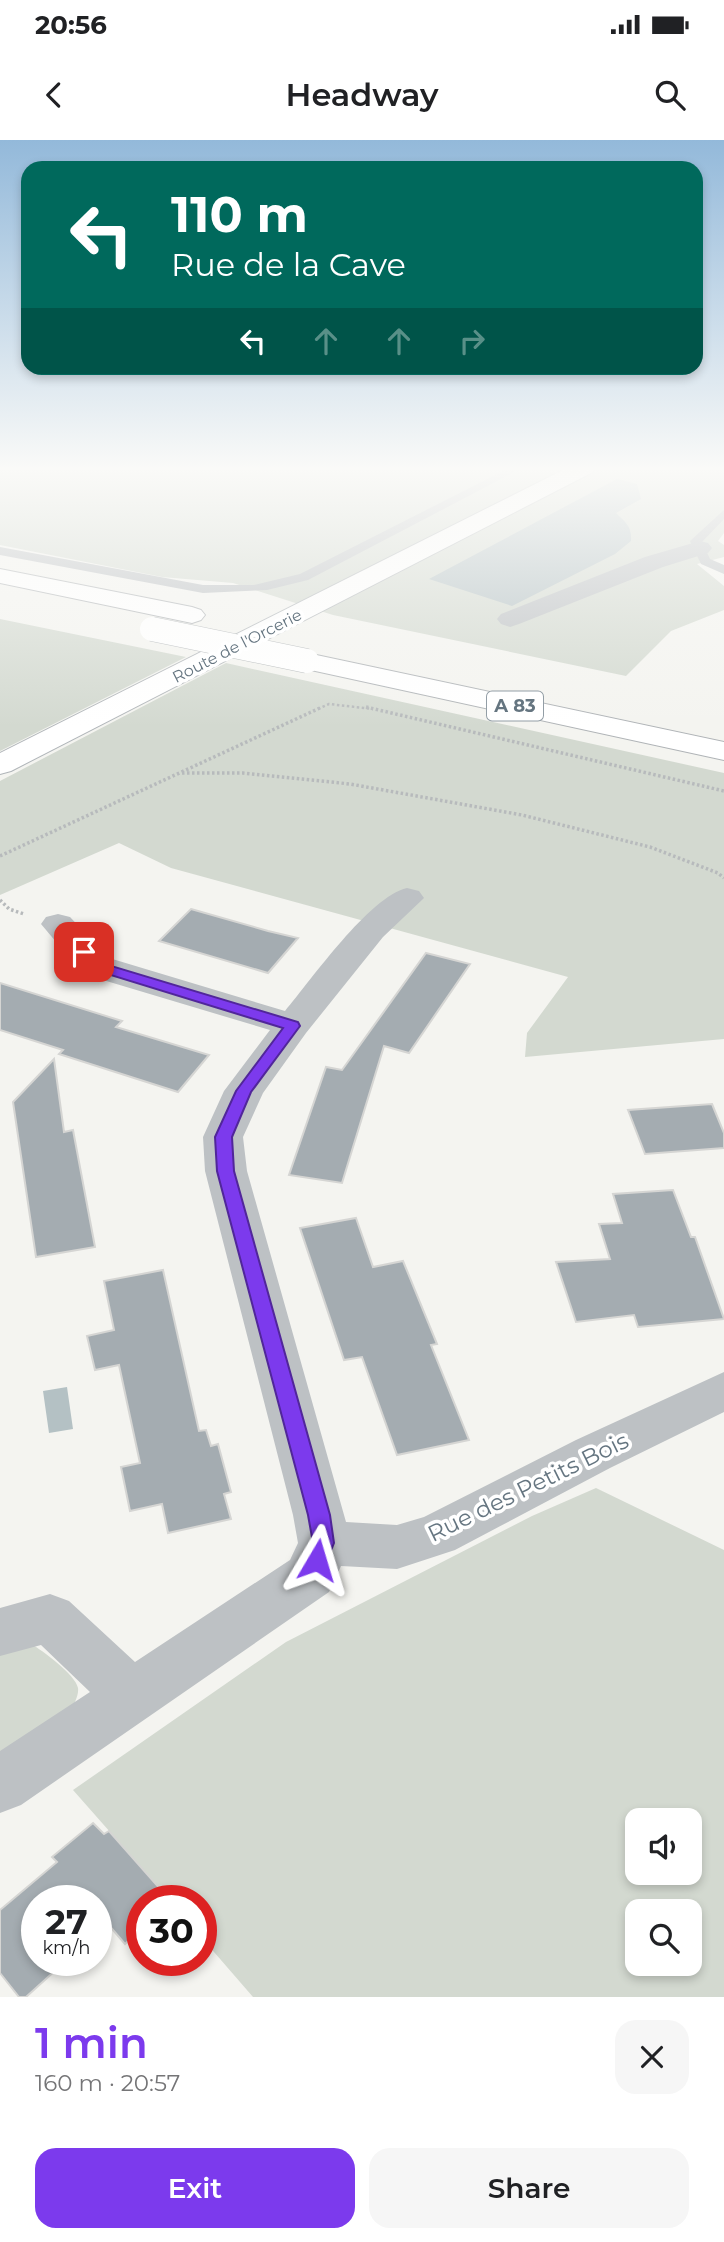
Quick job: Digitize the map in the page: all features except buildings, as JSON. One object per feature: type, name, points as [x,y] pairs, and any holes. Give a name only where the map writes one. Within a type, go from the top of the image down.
[{"type":"main road","name":"Route de l'Orcerie","points":[[0,765],[415,554]]},
{"type":"main road","name":"A 83","points":[[0,576],[724,726]]},
{"type":"main road","name":"A 83","points":[[0,598],[724,751]]},
{"type":"street","points":[[510,619],[681,554]]},
{"type":"street","points":[[0,1785],[310,1576],[324,1543],[319,1515],[226,1171],[223,1137],[244,1091],[293,1026],[371,930],[407,898]]},
{"type":"street","points":[[58,924],[96,966],[293,1026]]},
{"type":"street","name":"Rue des Petits Bois","points":[[324,1543],[397,1547],[437,1535],[593,1454],[724,1391]]},
{"type":"street","points":[[0,1632],[50,1618],[132,1696]]},
{"type":"lane","points":[[14,554],[203,589],[235,591],[277,586],[348,554]]},
{"type":"lane","points":[[702,554],[705,561],[724,570]]},
{"type":"path","points":[[0,856],[329,704],[356,705],[724,791]]},
{"type":"path","points":[[178,773],[243,773],[350,784],[522,815],[650,847],[718,873],[724,878]]},
{"type":"shaded area","points":[[44,554],[724,554],[724,557],[697,564],[724,586],[724,610],[671,631],[626,676],[333,615],[233,583],[162,577]]},
{"type":"shaded area","points":[[477,554],[615,554],[512,606],[429,579]]},
{"type":"shaded area","points":[[0,619],[186,657],[0,751]]},
{"type":"shaded area","points":[[226,663],[724,773],[724,1039],[525,1057],[527,1033],[568,977],[171,868],[119,843],[0,895],[0,781]]},
{"type":"shaded area","points":[[67,1387],[73,1429],[49,1433],[43,1391]]},
{"type":"shaded area","points":[[596,1488],[724,1550],[724,1997],[253,1997],[217,1955],[217,1885],[157,1885],[73,1790],[286,1642],[532,1516]]},
{"type":"shaded area","points":[[31,1644],[71,1676],[78,1688],[77,1696],[71,1710],[0,1756],[0,1655]]},
{"type":"route","points":[[84,952],[96,966],[293,1026],[244,1091],[223,1137],[226,1171],[319,1515],[324,1543],[317,1560]]}]
